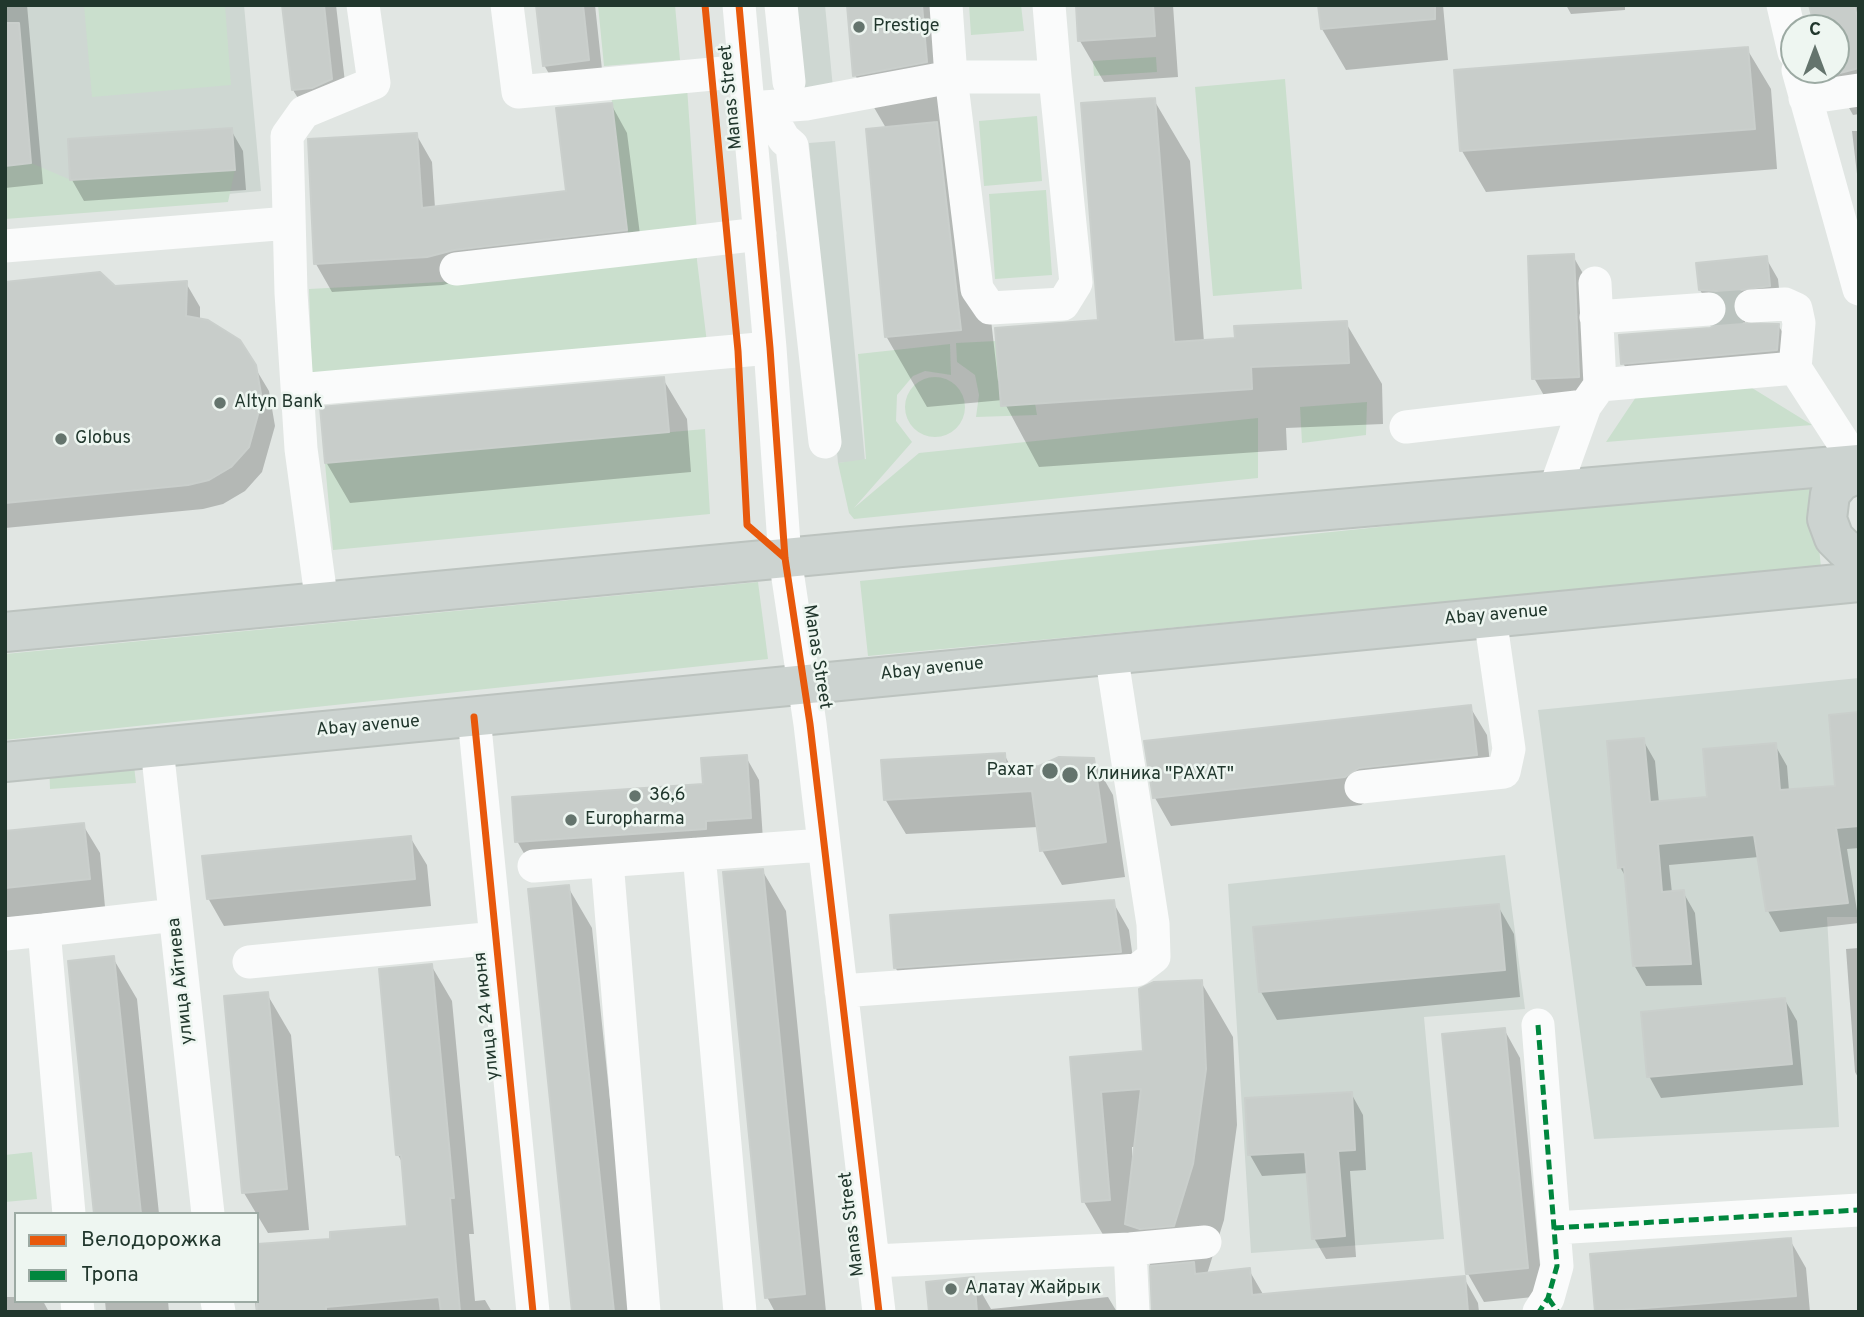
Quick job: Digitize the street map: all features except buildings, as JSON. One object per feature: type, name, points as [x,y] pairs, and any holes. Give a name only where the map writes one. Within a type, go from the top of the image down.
[{"type":"main road","points":[[5,632],[1555,489],[1858,467]]},
{"type":"main road","points":[[1858,467],[1830,494],[1827,519],[1834,538],[1845,549],[1859,555]]},
{"type":"main road","name":"Abay avenue","points":[[5,762],[803,682],[1859,582]]},
{"type":"street","points":[[321,604],[301,449],[287,136],[304,112],[374,83],[363,5]]},
{"type":"street","points":[[507,5],[518,92],[744,71]]},
{"type":"street","name":"Manas Street","points":[[739,5],[744,71],[758,108],[760,234],[785,558],[803,682],[879,1312]]},
{"type":"street","points":[[781,5],[798,93]]},
{"type":"street","points":[[946,5],[951,77],[976,289],[989,308],[1063,304],[1076,283],[1049,5]]},
{"type":"street","points":[[798,93],[951,77],[1055,77]]},
{"type":"street","points":[[1859,90],[1802,84],[1846,195],[1859,289]]},
{"type":"street","points":[[825,442],[792,146],[758,108],[798,93],[835,89]]},
{"type":"street","points":[[5,246],[289,223]]},
{"type":"street","points":[[456,269],[760,234]]},
{"type":"street","points":[[1555,489],[1592,396],[1595,283]]},
{"type":"street","points":[[1751,306],[1785,304],[1796,309],[1799,323],[1795,368],[1858,467]]},
{"type":"street","points":[[1596,317],[1709,309]]},
{"type":"street","points":[[298,390],[770,348]]},
{"type":"street","points":[[1406,427],[1592,396],[1795,368]]},
{"type":"street","points":[[1361,787],[1504,772],[1509,749],[1490,617]]},
{"type":"street","points":[[841,991],[1137,970],[1154,957],[1153,925],[1111,653]]},
{"type":"street","name":"улица 24 июня","points":[[474,717],[533,1312]]},
{"type":"street","name":"улица Айтиева","points":[[157,748],[208,1212]]},
{"type":"street","points":[[534,866],[823,845]]},
{"type":"street","points":[[699,854],[740,1312]]},
{"type":"street","points":[[607,861],[644,1312]]},
{"type":"street","points":[[5,934],[175,915]]},
{"type":"street","points":[[44,930],[69,1212]]},
{"type":"street","points":[[249,962],[496,938]]},
{"type":"street","points":[[1538,1025],[1557,1266],[1548,1307]]},
{"type":"street","points":[[1554,1228],[1859,1210]]},
{"type":"street","points":[[874,1261],[1130,1249],[1205,1242]]},
{"type":"street","points":[[1130,1249],[1133,1312]]},
{"type":"shaded area","points":[[5,5],[244,5],[261,191],[5,214]]},
{"type":"shaded area","points":[[791,5],[825,5],[833,88],[799,91]]},
{"type":"shaded area","points":[[835,141],[865,461],[838,463],[809,143]]},
{"type":"shaded area","points":[[1859,678],[1859,917],[1827,917],[1839,1127],[1594,1139],[1538,710]]},
{"type":"shaded area","points":[[1505,855],[1525,1009],[1424,1017],[1444,1239],[1251,1253],[1228,884]]},
{"type":"green space","points":[[84,5],[225,5],[231,85],[92,97]]},
{"type":"green space","points":[[598,5],[675,5],[680,60],[604,66]]},
{"type":"green space","points":[[969,5],[1021,5],[1024,31],[971,35]]},
{"type":"green space","points":[[1156,57],[1157,72],[1094,76],[1093,61]]},
{"type":"green space","points":[[1285,79],[1302,289],[1213,296],[1195,87]]},
{"type":"green space","points":[[687,87],[697,233],[628,233],[611,94]]},
{"type":"green space","points":[[1037,116],[1042,181],[984,186],[979,121]]},
{"type":"green space","points":[[31,163],[71,180],[235,170],[228,202],[5,219],[5,166]]},
{"type":"green space","points":[[1046,190],[1052,275],[995,279],[989,194]]},
{"type":"green space","points":[[696,252],[707,343],[312,374],[309,289],[441,282]]},
{"type":"green space","points":[[996,341],[1035,403],[1037,415],[976,417],[979,395],[975,375],[957,362],[956,343]]},
{"type":"green space","points":[[950,344],[951,375],[925,371],[913,376],[897,395],[896,421],[912,442],[854,508],[919,453],[1258,418],[1258,478],[854,519],[849,513],[838,463],[866,459],[858,354]]},
{"type":"green space","points":[[929,377],[941,377],[960,390],[965,407],[963,419],[952,432],[941,437],[929,437],[910,424],[905,413],[905,401],[918,382]]},
{"type":"green space","points":[[1744,383],[1812,425],[1606,442],[1638,394]]},
{"type":"green space","points":[[1367,402],[1366,435],[1302,443],[1300,407]]},
{"type":"green space","points":[[705,429],[710,514],[333,550],[325,463]]},
{"type":"green space","points":[[1812,482],[1821,567],[868,656],[860,581]]},
{"type":"green space","points":[[758,582],[768,659],[5,740],[5,654]]},
{"type":"green space","points":[[49,758],[134,766],[136,783],[50,789]]},
{"type":"green space","points":[[32,1152],[37,1199],[5,1202],[5,1155]]},
{"type":"tunnel","points":[[1709,309],[1751,306]]},
{"type":"marked path","points":[[1538,1025],[1557,1266],[1548,1298],[1539,1312]]},
{"type":"marked path","points":[[1554,1228],[1859,1210]]},
{"type":"marked path","points":[[1548,1298],[1558,1312]]},
{"type":"cycle path","points":[[705,5],[738,351],[747,525],[785,558]]},
{"type":"cycle path","points":[[739,5],[770,348],[785,558],[810,724],[879,1312]]},
{"type":"cycle path","points":[[474,717],[533,1312]]},
{"type":"place","name":"Prestige","points":[[859,27]]},
{"type":"place","name":"Altyn Bank","points":[[220,403]]},
{"type":"place","name":"Globus","points":[[61,439]]},
{"type":"place","name":"Рахат","points":[[1050,771]]},
{"type":"place","name":"Клиника \"РАХАТ\"","points":[[1070,775]]},
{"type":"place","name":"36,6","points":[[635,796]]},
{"type":"place","name":"Europharma","points":[[571,820]]},
{"type":"place","name":"Алатау Жайрык","points":[[951,1289]]}]
